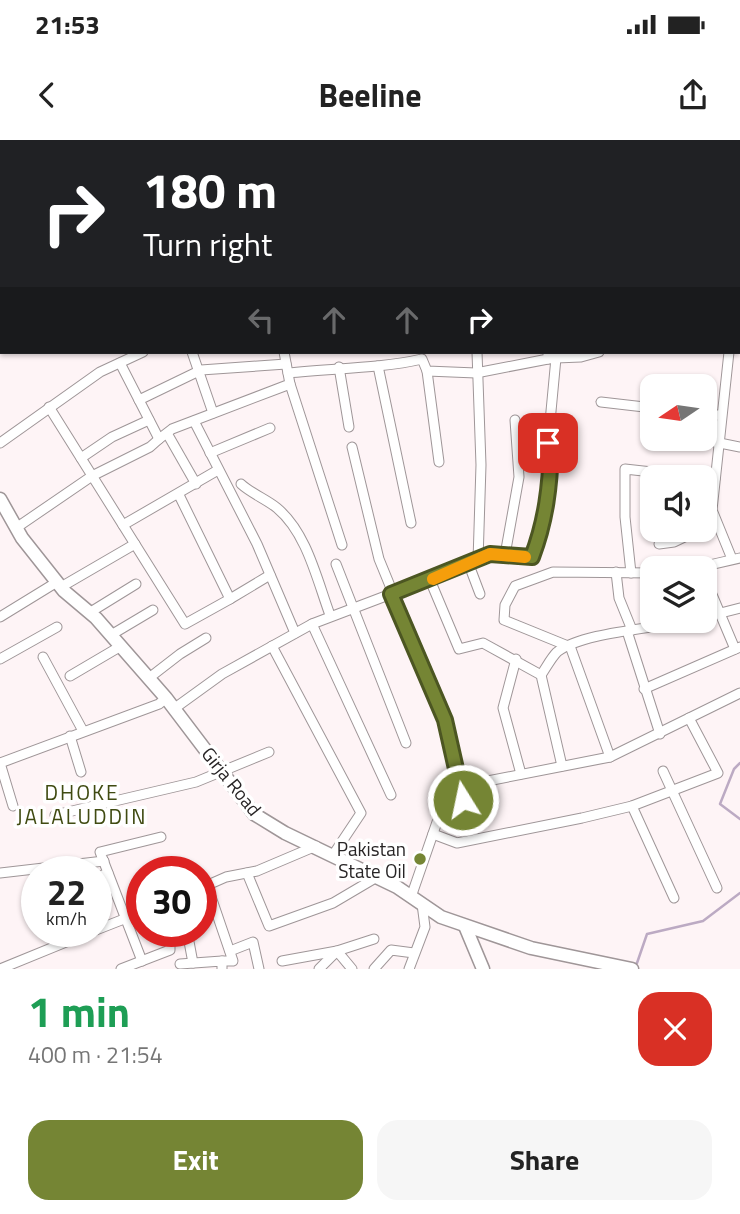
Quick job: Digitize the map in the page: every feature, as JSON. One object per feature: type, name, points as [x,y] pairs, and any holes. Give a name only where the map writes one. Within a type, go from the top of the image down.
[{"type":"main road","name":"Girja Road","points":[[2,505],[59,585],[111,635],[171,703],[254,814],[285,833],[377,877],[441,917],[531,948],[632,969]]},
{"type":"main road","points":[[465,926],[484,969]]},
{"type":"street","points":[[0,443],[100,372],[140,354]]},
{"type":"street","points":[[193,354],[201,370],[214,414]]},
{"type":"street","points":[[284,354],[290,384],[342,545]]},
{"type":"street","points":[[477,354],[475,373],[481,465],[473,563],[480,594]]},
{"type":"street","points":[[427,372],[475,373],[551,356],[581,357],[591,354]]},
{"type":"street","points":[[717,465],[729,354]]},
{"type":"street","points":[[13,806],[0,763],[159,704],[171,703],[330,615],[430,580],[490,554],[532,557],[544,527],[550,491],[551,447],[548,443],[551,356]]},
{"type":"street","points":[[139,400],[201,370],[378,366],[422,359],[427,372],[439,462]]},
{"type":"street","points":[[120,363],[149,420],[196,484]]},
{"type":"street","points":[[378,366],[411,523]]},
{"type":"street","points":[[339,367],[349,428]]},
{"type":"street","points":[[16,527],[92,476],[150,447],[172,429],[290,384]]},
{"type":"street","points":[[601,402],[640,406]]},
{"type":"street","points":[[49,407],[184,624],[270,575]]},
{"type":"street","points":[[81,458],[112,438],[149,420]]},
{"type":"street","points":[[505,555],[519,477],[515,420]]},
{"type":"street","points":[[194,421],[270,575],[295,633]]},
{"type":"street","points":[[210,453],[270,428]]},
{"type":"street","points":[[719,443],[740,447]]},
{"type":"street","points":[[352,447],[379,559],[391,594],[445,720],[462,786],[461,806],[437,822],[433,834],[417,900],[425,927],[409,969]]},
{"type":"street","points":[[631,572],[625,517],[625,469],[640,471]]},
{"type":"street","points":[[123,524],[218,470]]},
{"type":"street","points":[[241,484],[277,508],[293,525],[311,561],[330,615]]},
{"type":"street","points":[[178,495],[230,598]]},
{"type":"street","points":[[717,524],[736,558],[717,563]]},
{"type":"street","points":[[659,544],[674,542]]},
{"type":"street","points":[[0,617],[135,544]]},
{"type":"street","points":[[336,564],[406,743]]},
{"type":"street","points":[[610,757],[569,646],[505,620],[505,605],[515,586],[553,572],[640,572]]},
{"type":"street","points":[[617,572],[619,598],[644,689],[660,734]]},
{"type":"street","points":[[430,580],[458,649],[483,643],[541,675],[562,766]]},
{"type":"street","points":[[89,612],[136,584]]},
{"type":"street","points":[[644,689],[738,648],[717,606]]},
{"type":"street","points":[[717,614],[740,608]]},
{"type":"street","points":[[111,635],[153,610]]},
{"type":"street","points":[[312,624],[391,795]]},
{"type":"street","points":[[0,659],[57,627]]},
{"type":"street","points":[[541,675],[556,653],[569,646],[640,629]]},
{"type":"street","points":[[149,678],[206,638]]},
{"type":"street","points":[[70,676],[121,646]]},
{"type":"street","points":[[272,646],[361,813],[333,855]]},
{"type":"street","points":[[43,657],[83,731]]},
{"type":"street","points":[[516,659],[503,708],[521,774]]},
{"type":"street","points":[[462,786],[610,757],[740,693]]},
{"type":"street","points":[[433,834],[457,843],[632,806],[718,773],[689,718]]},
{"type":"street","points":[[70,736],[81,772]]},
{"type":"street","points":[[55,815],[196,782],[269,752]]},
{"type":"street","points":[[663,771],[716,888]]},
{"type":"street","points":[[632,806],[674,898]]},
{"type":"street","points":[[102,856],[100,852],[161,837]]},
{"type":"street","points":[[217,882],[316,846]]},
{"type":"street","points":[[0,873],[21,871]]},
{"type":"street","points":[[247,873],[269,926],[333,904],[377,877]]},
{"type":"street","points":[[112,884],[142,961]]},
{"type":"street","points":[[112,923],[125,918]]},
{"type":"street","points":[[168,964],[181,967],[193,963],[222,965],[233,961],[217,918]]},
{"type":"street","points":[[282,961],[337,951],[374,939]]},
{"type":"street","points":[[230,951],[253,942],[259,969]]},
{"type":"street","points":[[0,969],[54,947]]},
{"type":"street","points":[[121,969],[170,950],[170,947]]},
{"type":"street","points":[[190,947],[193,963]]},
{"type":"street","points":[[374,969],[391,950],[414,953]]},
{"type":"street","points":[[319,969],[337,951]]},
{"type":"street","points":[[337,951],[352,969]]},
{"type":"waterway","points":[[740,763],[734,769],[720,804],[740,819]]},
{"type":"waterway","points":[[637,963],[647,934],[703,921],[740,893]]},
{"type":"slow traffic","points":[[433,579],[490,554],[525,557]]},
{"type":"place","name":"Pakistan State Oil","points":[[420,859]]},
{"type":"district","name":"DHOKE JALALUDDIN","points":[[82,804]]},
{"type":"route","points":[[463,800],[445,720],[391,594],[490,554],[532,557],[544,527],[550,491],[551,447],[548,443]]}]
